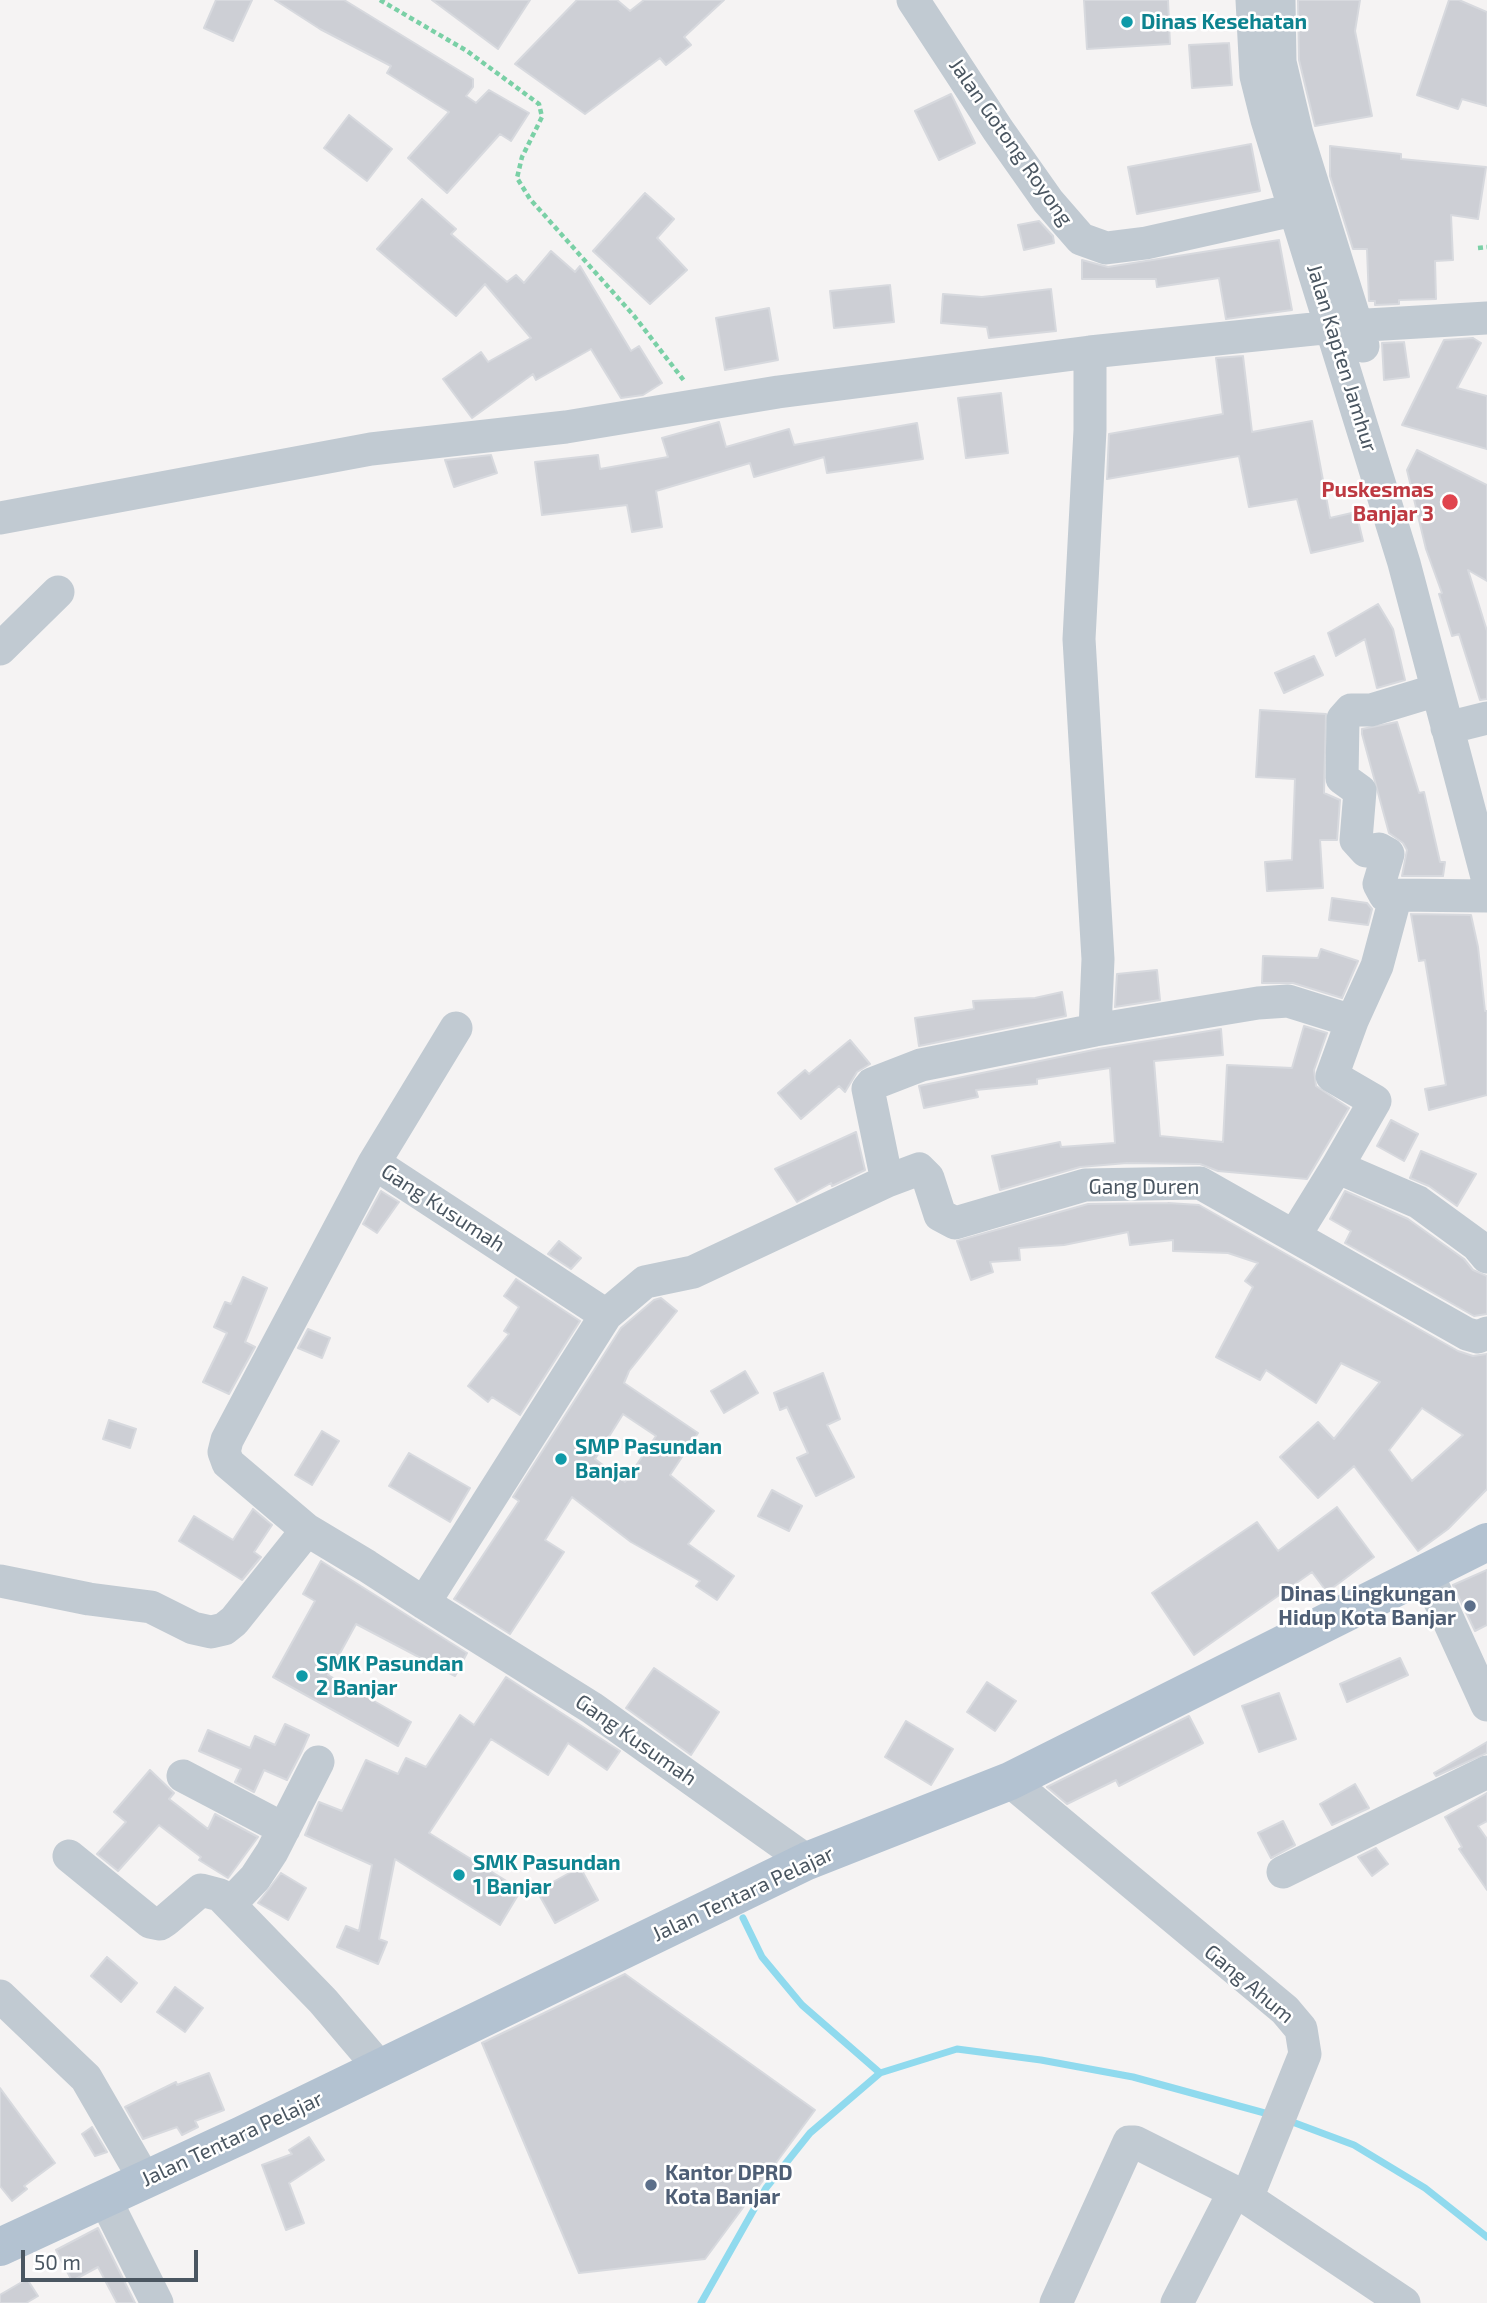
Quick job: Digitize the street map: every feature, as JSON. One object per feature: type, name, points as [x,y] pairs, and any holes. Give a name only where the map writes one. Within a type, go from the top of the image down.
[{"type":"main road","name":"Jalan Tentara Pelajar","points":[[0,2248],[807,1861],[1010,1781],[1325,1626],[1426,1571],[1487,1542]]},
{"type":"street","name":"Jalan Gotong Royong","points":[[913,0],[998,130],[1048,201],[1081,239],[1106,248],[1146,243],[1308,207]]},
{"type":"street","name":"Jalan Kapten Jamhur","points":[[1252,0],[1256,76],[1308,207],[1487,788]]},
{"type":"street","name":"Jalan Kapten Jamhur","points":[[1279,0],[1280,62],[1297,134],[1308,207]]},
{"type":"street","points":[[0,518],[371,449],[566,427],[702,405],[1090,352],[1345,326],[1487,318]]},
{"type":"street","name":"Jalan Kapten Jamhur","points":[[1345,326],[1437,690],[1468,723],[1487,877]]},
{"type":"street","points":[[1090,352],[1090,430],[1079,639],[1098,959],[1095,1030]]},
{"type":"street","points":[[0,649],[58,592]]},
{"type":"street","points":[[1437,690],[1371,710],[1351,710],[1343,719],[1342,778],[1360,791],[1356,840],[1366,851],[1379,849],[1388,854],[1379,884],[1385,895],[1487,896]]},
{"type":"street","points":[[1296,1235],[1375,1101],[1332,1076],[1352,1021],[1377,966],[1396,895]]},
{"type":"street","points":[[424,1603],[606,1315],[645,1282],[693,1272],[887,1181],[867,1095],[872,1084],[921,1065],[1095,1030],[1258,1003],[1288,1001],[1352,1021]]},
{"type":"street","points":[[374,1163],[434,1060],[456,1028]]},
{"type":"street","name":"Gang Kusumah","points":[[606,1315],[374,1163],[227,1440],[224,1452],[228,1463],[307,1530],[592,1708],[807,1861]]},
{"type":"street","points":[[1337,1167],[1418,1202],[1478,1245],[1487,1257]]},
{"type":"street","name":"Gang Duren","points":[[887,1181],[919,1169],[926,1173],[940,1215],[955,1223],[1085,1185],[1200,1183],[1467,1334],[1478,1337],[1487,1333]]},
{"type":"street","points":[[0,1581],[89,1599],[151,1607],[193,1628],[211,1632],[224,1629],[234,1621],[307,1530]]},
{"type":"street","points":[[1426,1571],[1487,1705]]},
{"type":"street","points":[[230,1904],[255,1878],[285,1829],[318,1762]]},
{"type":"street","points":[[1283,1872],[1487,1772]]},
{"type":"street","points":[[183,1776],[285,1829]]},
{"type":"street","name":"Gang Ahum","points":[[1010,1781],[1232,1969],[1285,2010],[1301,2029],[1306,2042],[1305,2054],[1281,2116],[1240,2195],[1177,2303]]},
{"type":"street","points":[[69,1856],[150,1922],[159,1924],[166,1920],[201,1890],[220,1895],[323,2001],[380,2068]]},
{"type":"street","points":[[0,1996],[86,2078],[145,2180]]},
{"type":"street","points":[[1056,2303],[1129,2143],[1135,2142],[1240,2195],[1404,2303]]},
{"type":"street","points":[[105,2199],[157,2303]]},
{"type":"path","points":[[380,0],[467,51],[539,104],[542,117],[522,158],[517,178],[530,198],[635,317],[702,405]]},
{"type":"path","points":[[1478,248],[1487,247]]},
{"type":"building","points":[[216,0],[252,0],[233,41],[204,28]]},
{"type":"building","points":[[275,0],[344,0],[473,79],[473,87],[466,96],[476,103],[489,90],[529,113],[511,141],[500,134],[447,193],[408,158],[449,112],[387,73],[391,66],[320,29]]},
{"type":"building","points":[[432,0],[530,0],[498,49]]},
{"type":"building","points":[[577,0],[617,0],[630,11],[644,0],[724,0],[684,37],[691,45],[666,65],[660,58],[585,114],[515,64]]},
{"type":"building","name":"Dinas Kesehatan","points":[[1084,0],[1168,0],[1170,44],[1087,49]]},
{"type":"building","points":[[1298,0],[1360,0],[1355,31],[1372,116],[1315,126],[1299,60]]},
{"type":"building","points":[[1449,0],[1459,0],[1487,12],[1487,106],[1462,99],[1458,109],[1417,95]]},
{"type":"building","points":[[1229,43],[1232,85],[1192,88],[1189,45]]},
{"type":"building","points":[[951,94],[975,143],[939,160],[915,111]]},
{"type":"building","points":[[349,115],[392,149],[367,181],[324,148]]},
{"type":"building","points":[[1251,144],[1260,191],[1137,214],[1128,167]]},
{"type":"building","points":[[1330,146],[1401,154],[1401,159],[1486,167],[1478,219],[1451,215],[1453,260],[1435,261],[1436,299],[1399,300],[1399,304],[1375,305],[1375,301],[1369,301],[1367,249],[1353,249],[1330,176]]},
{"type":"building","points":[[645,193],[674,219],[657,238],[687,270],[650,304],[593,251]]},
{"type":"building","points":[[422,199],[456,229],[451,234],[507,282],[516,275],[524,283],[551,251],[575,272],[580,266],[631,351],[639,346],[662,383],[643,395],[621,398],[591,349],[536,380],[533,374],[472,418],[443,379],[481,352],[488,362],[531,338],[485,284],[456,316],[377,249]]},
{"type":"building","points":[[1039,221],[1053,236],[1054,243],[1024,250],[1018,225]]},
{"type":"building","points":[[1279,240],[1292,310],[1226,319],[1219,278],[1157,287],[1156,279],[1082,279],[1082,260],[1108,267]]},
{"type":"building","points":[[890,285],[894,322],[834,328],[830,291]]},
{"type":"building","points":[[1051,289],[1056,331],[989,338],[987,327],[941,323],[943,294],[982,297]]},
{"type":"building","points":[[769,308],[778,360],[725,370],[716,318]]},
{"type":"building","points":[[1473,338],[1481,343],[1457,388],[1487,396],[1487,449],[1402,425],[1444,340]]},
{"type":"building","points":[[1404,342],[1409,377],[1384,380],[1382,343]]},
{"type":"building","points":[[1243,356],[1252,432],[1312,421],[1330,518],[1356,512],[1363,541],[1311,553],[1297,499],[1249,507],[1239,456],[1107,479],[1109,434],[1223,414],[1216,358]]},
{"type":"building","points":[[1001,393],[1008,453],[966,458],[958,398]]},
{"type":"building","points":[[719,422],[726,447],[789,429],[794,445],[917,423],[923,459],[827,473],[824,457],[754,477],[750,463],[656,491],[662,527],[632,532],[627,505],[542,515],[535,462],[598,455],[600,469],[668,457],[662,438]]},
{"type":"building","points":[[1417,450],[1487,485],[1487,581],[1468,570],[1487,631],[1487,699],[1480,700],[1459,634],[1452,636],[1439,594],[1442,593],[1426,549],[1407,470]]},
{"type":"building","points":[[491,455],[497,473],[454,487],[445,460]]},
{"type":"building","points":[[1378,604],[1393,629],[1405,680],[1377,688],[1365,639],[1336,656],[1328,633]]},
{"type":"building","points":[[1314,656],[1323,675],[1284,693],[1275,673]]},
{"type":"building","points":[[1260,710],[1326,714],[1324,793],[1340,800],[1337,840],[1320,840],[1323,888],[1267,891],[1265,862],[1292,860],[1295,779],[1256,777]]},
{"type":"building","points":[[1397,722],[1419,793],[1424,792],[1440,862],[1445,862],[1443,876],[1402,876],[1407,850],[1403,843],[1389,833],[1362,729]]},
{"type":"building","points":[[1332,898],[1367,903],[1372,909],[1368,925],[1329,920]]},
{"type":"building","points":[[1411,914],[1471,915],[1487,1011],[1487,1095],[1429,1110],[1425,1089],[1446,1085],[1425,960],[1419,961]]},
{"type":"building","points":[[1321,949],[1358,961],[1342,998],[1293,983],[1262,983],[1263,956],[1318,958]]},
{"type":"building","points":[[1157,970],[1160,1000],[1115,1007],[1117,974]]},
{"type":"building","points":[[1062,992],[1066,1016],[919,1046],[915,1018],[974,1009],[973,1001],[1035,998]]},
{"type":"building","points":[[1304,1026],[1327,1033],[1314,1070],[1316,1086],[1349,1108],[1307,1179],[1218,1171],[1200,1164],[1127,1163],[1080,1167],[1000,1190],[992,1156],[1060,1142],[1061,1147],[1115,1143],[1110,1068],[1037,1079],[1037,1084],[976,1090],[978,1097],[924,1108],[919,1086],[1098,1049],[1221,1029],[1223,1055],[1154,1061],[1160,1136],[1223,1142],[1227,1065],[1292,1068]]},
{"type":"building","points":[[850,1040],[870,1064],[857,1072],[845,1092],[839,1086],[801,1119],[778,1093],[805,1070],[809,1074]]},
{"type":"building","points":[[1391,1120],[1418,1134],[1404,1161],[1377,1146]]},
{"type":"building","points":[[856,1132],[865,1170],[832,1186],[831,1183],[797,1202],[775,1169]]},
{"type":"building","points":[[1421,1151],[1476,1174],[1457,1206],[1429,1186],[1410,1178]]},
{"type":"building","points":[[381,1191],[399,1202],[377,1233],[363,1224]]},
{"type":"building","points":[[1345,1191],[1408,1219],[1464,1259],[1473,1270],[1487,1276],[1487,1314],[1474,1316],[1345,1243],[1351,1231],[1330,1219]]},
{"type":"building","points":[[1088,1204],[1199,1205],[1458,1351],[1473,1356],[1487,1354],[1487,1489],[1448,1529],[1418,1551],[1354,1466],[1318,1498],[1280,1457],[1318,1422],[1334,1439],[1380,1382],[1341,1363],[1316,1403],[1266,1370],[1260,1380],[1216,1357],[1253,1287],[1245,1281],[1258,1263],[1228,1253],[1173,1251],[1173,1240],[1130,1245],[1128,1232],[1064,1245],[1019,1248],[1020,1260],[990,1262],[993,1272],[971,1280],[957,1241]],"holes":[[[1422,1408],[1463,1435],[1412,1481],[1389,1450]]]},
{"type":"building","points":[[559,1241],[581,1258],[571,1269],[548,1254]]},
{"type":"building","points":[[243,1277],[267,1288],[245,1342],[255,1347],[229,1394],[203,1382],[227,1333],[214,1327],[225,1302],[231,1304]]},
{"type":"building","points":[[516,1279],[580,1321],[520,1415],[492,1397],[488,1402],[468,1386],[509,1334],[504,1331],[519,1307],[504,1296]]},
{"type":"building","points":[[661,1298],[677,1311],[629,1371],[624,1383],[698,1433],[670,1475],[714,1511],[688,1544],[734,1576],[717,1600],[696,1586],[700,1581],[631,1542],[572,1497],[545,1540],[564,1552],[510,1634],[454,1599],[519,1501],[513,1497],[621,1328],[654,1300]],"holes":[[[623,1414],[656,1436],[625,1482],[595,1459]]]},
{"type":"building","points":[[308,1329],[330,1338],[322,1358],[298,1348]]},
{"type":"building","points":[[745,1371],[758,1393],[724,1413],[711,1391]]},
{"type":"building","points":[[823,1373],[840,1419],[827,1425],[854,1477],[816,1496],[797,1458],[808,1453],[787,1407],[780,1410],[774,1393]]},
{"type":"building","points":[[109,1420],[136,1429],[130,1448],[103,1439]]},
{"type":"building","points":[[322,1431],[339,1441],[312,1485],[295,1475]]},
{"type":"building","points":[[409,1453],[470,1488],[450,1522],[389,1486]]},
{"type":"building","points":[[772,1490],[802,1506],[789,1531],[758,1516]]},
{"type":"building","points":[[1337,1507],[1374,1557],[1327,1592],[1312,1572],[1194,1655],[1152,1593],[1257,1522],[1278,1551]]},
{"type":"building","points":[[253,1509],[272,1525],[254,1552],[261,1557],[242,1580],[179,1541],[194,1516],[233,1540]]},
{"type":"building","points":[[321,1561],[467,1653],[455,1676],[356,1624],[328,1675],[411,1722],[398,1746],[273,1677],[315,1601],[303,1594]]},
{"type":"building","points":[[1487,1570],[1487,1625],[1475,1631],[1453,1585]]},
{"type":"building","points":[[1400,1658],[1408,1675],[1347,1702],[1340,1684]]},
{"type":"building","points":[[654,1668],[719,1712],[691,1755],[626,1708]]},
{"type":"building","points":[[506,1677],[620,1751],[607,1770],[568,1743],[548,1775],[491,1739],[429,1833],[521,1890],[500,1925],[395,1859],[379,1939],[387,1942],[378,1964],[337,1947],[346,1926],[359,1931],[372,1865],[305,1835],[319,1802],[342,1811],[366,1760],[398,1774],[406,1758],[426,1767],[460,1715],[474,1725]]},
{"type":"building","points":[[987,1682],[1016,1701],[995,1731],[967,1712]]},
{"type":"building","points":[[1279,1693],[1296,1739],[1259,1752],[1242,1706]]},
{"type":"building","points":[[1189,1716],[1203,1743],[1119,1786],[1116,1780],[1067,1804],[1047,1787]]},
{"type":"building","points":[[906,1721],[953,1749],[931,1785],[885,1757]]},
{"type":"building","points":[[285,1724],[309,1735],[301,1753],[287,1780],[264,1770],[254,1792],[235,1782],[241,1769],[199,1751],[208,1730],[250,1748],[255,1736],[275,1745]]},
{"type":"building","points":[[1487,1742],[1487,1753],[1436,1776],[1434,1773]]},
{"type":"building","points":[[150,1770],[174,1793],[169,1799],[208,1829],[215,1814],[258,1837],[228,1878],[199,1860],[201,1857],[159,1825],[118,1871],[97,1854],[126,1822],[114,1812]]},
{"type":"building","points":[[1355,1784],[1369,1808],[1332,1825],[1320,1804]]},
{"type":"building","points":[[1487,1793],[1487,1821],[1478,1826],[1487,1839],[1487,1890],[1459,1849],[1462,1847],[1445,1817]]},
{"type":"building","points":[[1283,1821],[1295,1845],[1271,1858],[1258,1833]]},
{"type":"building","points":[[1376,1848],[1388,1864],[1372,1876],[1358,1857]]},
{"type":"building","points":[[580,1867],[598,1900],[555,1923],[537,1891]]},
{"type":"building","points":[[281,1873],[306,1888],[288,1920],[258,1903]]},
{"type":"building","points":[[107,1957],[137,1983],[121,2002],[91,1976]]},
{"type":"building","name":"Kantor DPRD Kota Banjar","points":[[625,1974],[815,2110],[705,2259],[579,2273],[482,2043]]},
{"type":"building","points":[[175,1987],[203,2008],[185,2032],[157,2012]]},
{"type":"building","points":[[209,2073],[224,2110],[195,2121],[198,2127],[182,2135],[177,2127],[143,2139],[125,2107],[176,2082],[177,2085]]},
{"type":"building","points":[[0,2088],[55,2163],[24,2186],[27,2189],[12,2201],[0,2186]]},
{"type":"building","points":[[92,2127],[107,2152],[95,2156],[82,2134]]},
{"type":"building","points":[[309,2137],[324,2160],[289,2183],[304,2223],[286,2230],[262,2165],[292,2154],[289,2150]]},
{"type":"building","points":[[98,2228],[135,2303],[117,2303],[98,2267],[72,2281],[56,2250]]},
{"type":"building","points":[[27,2279],[38,2296],[26,2303],[0,2303],[0,2295]]},
{"type":"waterway","points":[[743,1918],[762,1957],[802,2005],[880,2073]]},
{"type":"waterway","points":[[701,2303],[766,2188],[810,2133],[880,2073],[957,2049],[1041,2060],[1133,2077],[1272,2115]]},
{"type":"waterway","points":[[1287,2120],[1354,2145],[1425,2188],[1487,2237]]},
{"type":"place","name":"Dinas Kesehatan","points":[[1127,22]]},
{"type":"place","name":"Puskesmas Banjar 3","points":[[1450,502]]},
{"type":"place","name":"SMP Pasundan Banjar","points":[[561,1459]]},
{"type":"place","name":"Dinas Lingkungan Hidup Kota Banjar","points":[[1470,1606]]},
{"type":"place","name":"SMK Pasundan 2 Banjar","points":[[302,1676]]},
{"type":"place","name":"SMK Pasundan 1 Banjar","points":[[459,1875]]},
{"type":"place","name":"Kantor DPRD Kota Banjar","points":[[651,2185]]}]
